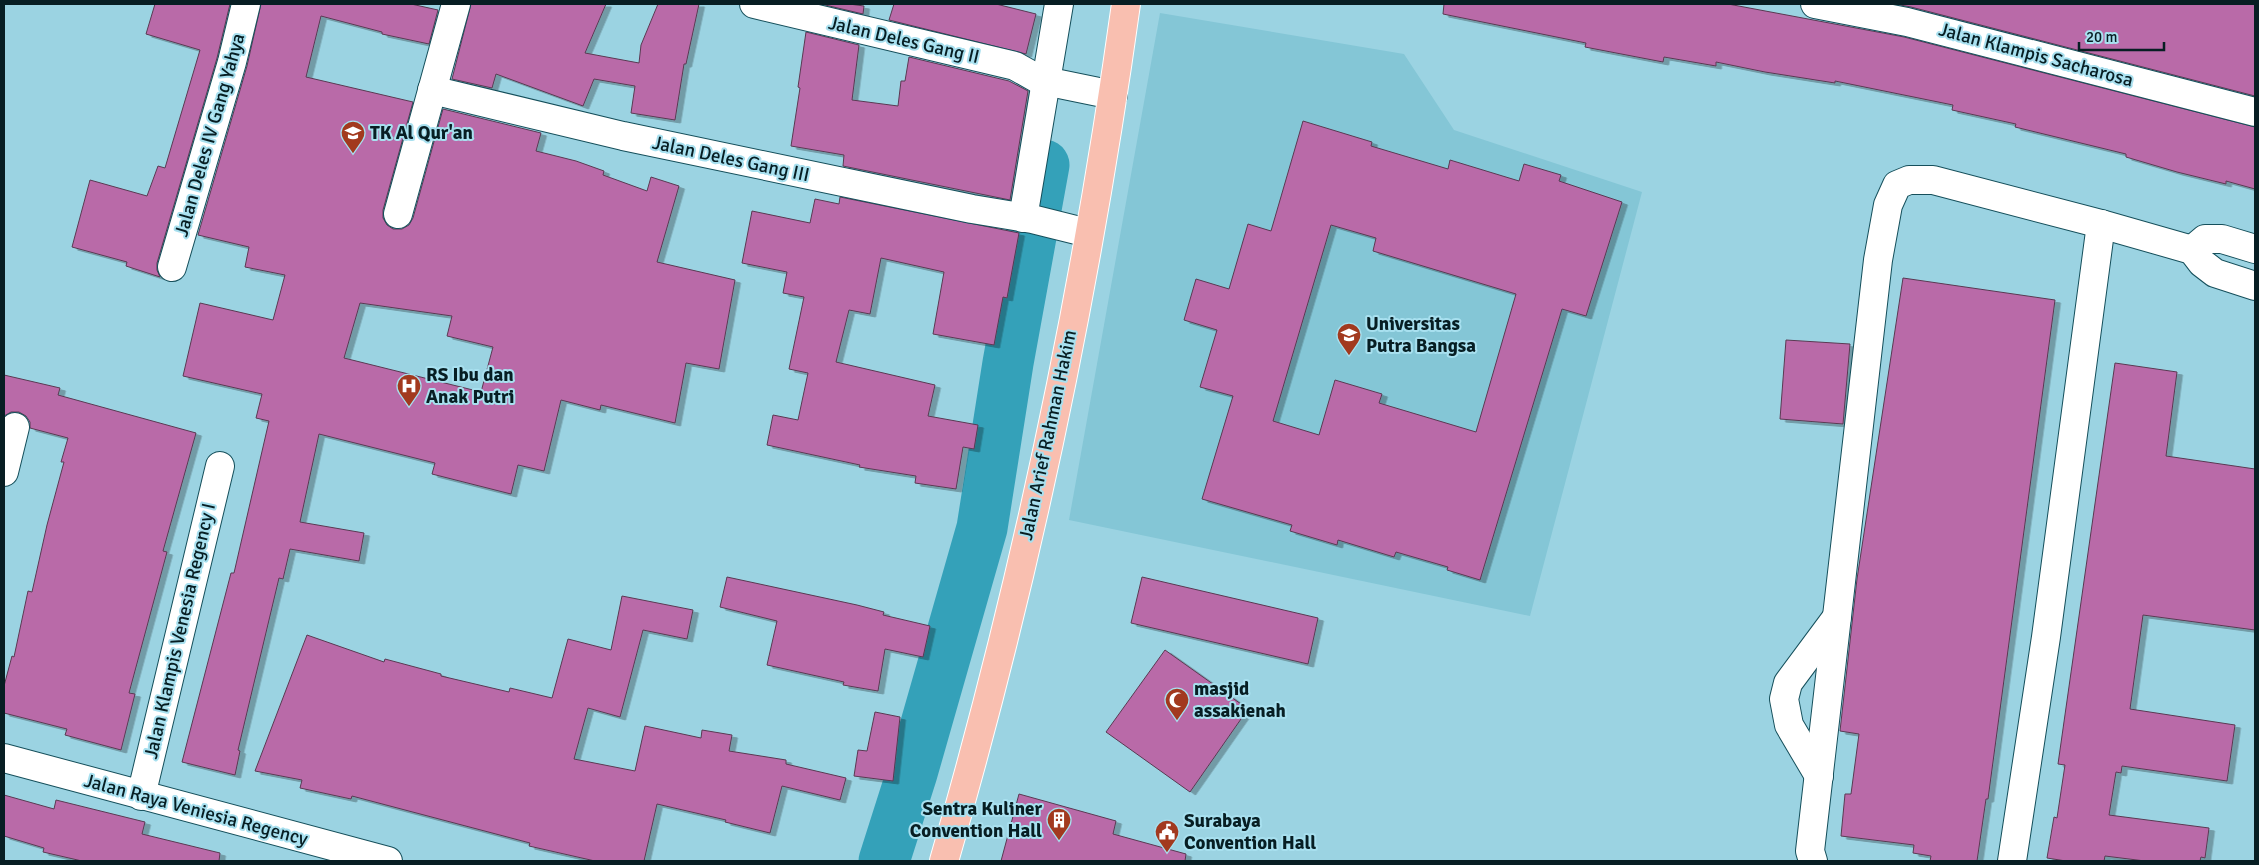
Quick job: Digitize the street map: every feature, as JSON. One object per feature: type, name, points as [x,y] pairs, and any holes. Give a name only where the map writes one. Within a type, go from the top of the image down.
[{"type":"main road","name":"Jalan Arief Rahman Hakim","points":[[944,861],[971,767],[1018,582],[1052,425],[1088,233],[1126,4]]},
{"type":"street","name":"Jalan Deles IV Gang Yahya","points":[[172,267],[232,62],[246,4]]},
{"type":"street","points":[[398,214],[456,4]]},
{"type":"street","name":"Jalan Deles Gang II","points":[[754,4],[1015,66],[1058,84],[1112,94]]},
{"type":"street","points":[[1037,221],[1058,84],[1058,4]]},
{"type":"street","name":"Jalan Klampis Sacharosa","points":[[1815,4],[1907,22],[2255,112]]},
{"type":"street","name":"Jalan Deles Gang III","points":[[432,90],[623,136],[1088,233]]},
{"type":"street","points":[[1813,861],[1810,851],[1878,260],[1888,206],[1897,185],[1909,180],[1933,180],[2101,224],[2192,250],[2202,263],[2215,273],[2255,286]]},
{"type":"street","points":[[2012,861],[2046,637],[2101,224]]},
{"type":"street","points":[[2192,250],[2205,239],[2222,239],[2255,249]]},
{"type":"street","points":[[4,472],[15,427]]},
{"type":"street","name":"Jalan Klampis Venesia Regency I","points":[[141,796],[220,466]]},
{"type":"street","points":[[1819,776],[1789,725],[1784,700],[1788,683],[1838,616]]},
{"type":"street","name":"Jalan Raya Veniesia Regency","points":[[4,758],[388,861]]},
{"type":"shaded area","name":"Universitas Putra Bangsa","points":[[1160,13],[1404,54],[1454,130],[1642,192],[1530,616],[1069,520]]},
{"type":"building","points":[[155,4],[230,4],[217,58],[157,263],[160,277],[126,266],[127,262],[72,247],[90,180],[147,196],[158,166],[165,168],[200,50],[146,34]]},
{"type":"building","points":[[261,4],[411,4],[438,10],[429,44],[382,34],[382,32],[321,16],[306,77],[413,102],[383,210],[383,218],[387,225],[393,229],[402,229],[409,225],[413,218],[443,109],[541,133],[536,151],[576,161],[604,171],[603,175],[647,191],[651,177],[679,186],[657,262],[735,280],[719,369],[686,363],[675,423],[601,405],[600,410],[561,400],[544,471],[518,465],[511,494],[432,474],[435,463],[319,434],[300,522],[364,533],[359,561],[290,549],[283,579],[279,578],[238,750],[240,751],[235,775],[182,762],[231,573],[234,573],[269,421],[256,418],[262,394],[183,376],[200,303],[273,320],[285,275],[245,267],[249,247],[198,235],[247,66]],"holes":[[[360,303],[452,316],[447,336],[493,347],[481,392],[344,358]]]},
{"type":"building","points":[[471,4],[606,4],[585,53],[639,63],[641,45],[658,4],[699,4],[686,64],[684,64],[675,120],[631,113],[635,86],[594,79],[583,106],[496,74],[492,88],[452,79]]},
{"type":"building","points":[[821,4],[864,6],[863,14]]},
{"type":"building","points":[[894,4],[996,4],[1036,14],[1026,54],[889,20]]},
{"type":"building","points":[[1444,4],[1728,4],[1904,37],[2255,127],[2255,189],[2226,181],[2226,184],[2177,172],[2126,157],[2126,154],[2015,127],[2016,124],[1952,110],[1953,105],[1835,81],[1835,83],[1765,72],[1716,62],[1716,66],[1664,57],[1663,62],[1585,47],[1586,43],[1443,14]]},
{"type":"building","points":[[1895,4],[2255,4],[2255,96],[1911,7]]},
{"type":"building","points":[[806,32],[859,45],[852,100],[898,106],[901,81],[905,81],[909,57],[1009,81],[1028,91],[1010,200],[843,166],[844,155],[791,146]]},
{"type":"building","points":[[1303,121],[1372,142],[1371,146],[1448,169],[1450,160],[1519,181],[1524,164],[1561,175],[1559,181],[1622,202],[1586,316],[1562,309],[1480,580],[1447,570],[1448,567],[1396,552],[1394,557],[1338,540],[1337,545],[1290,531],[1292,525],[1202,499],[1233,396],[1200,387],[1217,330],[1184,320],[1196,279],[1229,289],[1248,224],[1271,231]],"holes":[[[1331,225],[1376,238],[1373,251],[1516,294],[1476,432],[1379,403],[1382,394],[1335,380],[1319,435],[1273,421]]]},
{"type":"building","points":[[840,197],[1019,233],[1007,298],[1003,297],[994,345],[933,334],[944,272],[881,258],[870,314],[849,310],[836,362],[935,385],[928,416],[978,425],[974,449],[963,447],[956,489],[915,483],[916,476],[859,467],[860,465],[767,445],[773,415],[798,420],[808,373],[789,369],[804,297],[783,293],[787,272],[742,263],[752,211],[810,223],[815,199],[839,204]]},
{"type":"building","points":[[1903,278],[2055,300],[1988,799],[1986,799],[1977,861],[1930,861],[1931,856],[1913,853],[1914,845],[1841,836],[1845,794],[1851,794],[1859,734],[1840,731],[1857,579]]},
{"type":"building","points":[[1786,340],[1850,344],[1843,424],[1780,419]]},
{"type":"building","points":[[2115,363],[2177,372],[2166,456],[2255,469],[2255,630],[2143,615],[2130,709],[2235,725],[2227,781],[2122,766],[2121,773],[2116,772],[2109,815],[2209,828],[2205,858],[2201,857],[2200,861],[2145,861],[2105,856],[2104,861],[2066,861],[2047,858],[2054,817],[2057,818],[2065,765],[2058,764]]},
{"type":"building","points":[[4,375],[60,388],[58,395],[196,433],[163,551],[167,552],[129,693],[135,694],[121,750],[65,735],[67,729],[4,713],[4,686],[12,656],[14,657],[28,591],[32,592],[64,462],[61,462],[68,438],[30,428],[30,422],[26,416],[19,412],[11,412],[4,416]]},
{"type":"building","points":[[727,577],[857,605],[884,612],[883,615],[930,626],[923,657],[885,649],[878,691],[843,685],[844,682],[767,665],[777,621],[720,607]]},
{"type":"building","points":[[1142,577],[1318,618],[1308,664],[1131,623]]},
{"type":"building","points":[[622,596],[693,610],[687,639],[643,630],[620,717],[588,708],[574,759],[635,771],[645,726],[701,738],[702,730],[732,735],[729,751],[786,760],[786,764],[846,778],[840,800],[782,786],[770,833],[725,822],[726,820],[657,804],[644,861],[595,861],[529,846],[530,843],[352,796],[351,799],[300,788],[302,780],[255,771],[307,635],[384,662],[385,659],[441,674],[441,676],[509,692],[510,688],[552,698],[568,639],[611,650]]},
{"type":"building","name":"masjid assakienah","points":[[1165,650],[1248,709],[1190,792],[1106,732]]},
{"type":"building","points":[[875,712],[900,717],[893,781],[854,776],[858,750],[867,751]]},
{"type":"building","name":"Sentra Kuliner Convention Hall","points":[[1019,794],[1116,821],[1113,834],[1186,854],[1185,861],[1001,861]]},
{"type":"building","points":[[4,795],[54,809],[56,800],[145,822],[142,834],[220,853],[219,861],[82,861],[43,852],[44,848],[4,836]]},
{"type":"waterway","points":[[884,861],[912,773],[982,528],[1008,363],[1044,165]]},
{"type":"place","name":"TK Al Qur'an","points":[[353,154]]},
{"type":"place","name":"Universitas Putra Bangsa","points":[[1349,356]]},
{"type":"place","name":"RS Ibu dan Anak Putri","points":[[409,407]]},
{"type":"place","name":"masjid assakienah","points":[[1177,721]]},
{"type":"place","name":"Sentra Kuliner Convention Hall","points":[[1059,841]]},
{"type":"place","name":"Surabaya Convention Hall","points":[[1167,853]]}]
